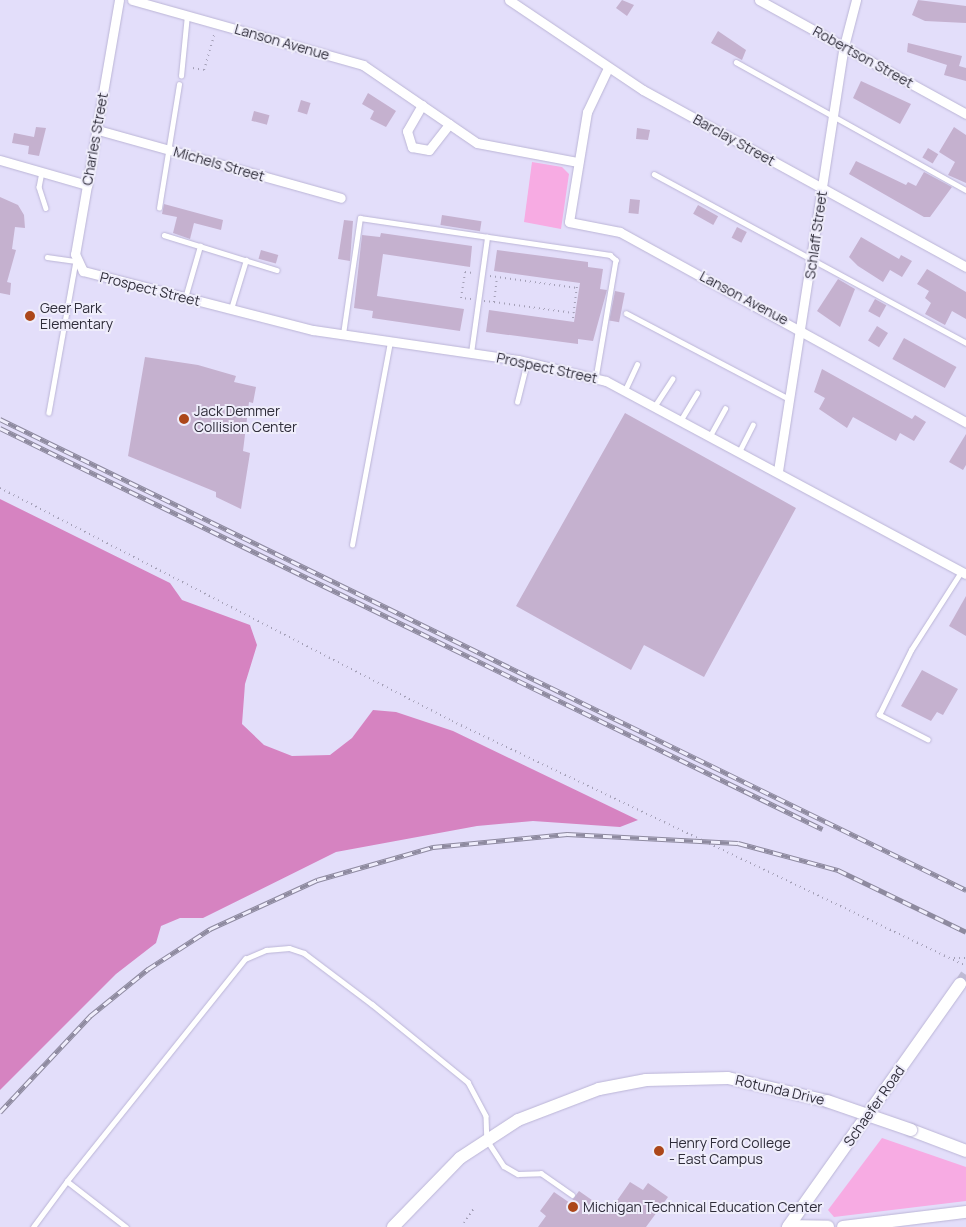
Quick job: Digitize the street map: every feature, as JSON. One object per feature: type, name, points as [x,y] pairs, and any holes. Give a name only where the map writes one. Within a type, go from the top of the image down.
[{"type":"main road","name":"Schaefer Road","points":[[788,1226],[960,984]]},
{"type":"main road","name":"Rotunda Drive","points":[[393,1227],[460,1158],[487,1140],[555,1103],[646,1080],[728,1078],[827,1101],[966,1151]]},
{"type":"main road","points":[[843,1227],[966,1212]]},
{"type":"main road","points":[[788,1226],[828,1227]]},
{"type":"street","name":"Charles Street","points":[[76,261],[87,185],[119,0]]},
{"type":"street","name":"Lanson Avenue","points":[[132,0],[363,65],[449,124],[487,147],[578,162]]},
{"type":"street","name":"Barclay Street","points":[[510,0],[608,68],[822,189],[966,267]]},
{"type":"street","name":"Robertson Street","points":[[760,0],[966,114]]},
{"type":"street","name":"Schlaff Street","points":[[778,471],[792,401],[844,46],[856,0]]},
{"type":"street","name":"Lanson Avenue","points":[[608,68],[590,97],[569,222],[620,232],[802,330],[966,422]]},
{"type":"street","points":[[422,105],[407,131],[412,147],[429,150],[449,124]]},
{"type":"street","name":"Michels Street","points":[[98,130],[341,198]]},
{"type":"street","points":[[0,160],[87,185]]},
{"type":"street","name":"Prospect Street","points":[[76,261],[88,273],[231,309],[343,334],[527,362],[596,378],[626,388],[963,573]]},
{"type":"lane","points":[[181,76],[187,16]]},
{"type":"lane","points":[[736,62],[966,190]]},
{"type":"lane","points":[[159,208],[179,85]]},
{"type":"lane","points":[[42,172],[39,187],[46,208]]},
{"type":"lane","points":[[654,174],[966,344]]},
{"type":"lane","points":[[343,334],[360,218],[610,255],[616,260],[596,378]]},
{"type":"lane","points":[[164,235],[278,270]]},
{"type":"lane","points":[[471,353],[487,237]]},
{"type":"lane","points":[[185,298],[200,246]]},
{"type":"lane","points":[[47,257],[76,261],[49,413]]},
{"type":"lane","points":[[231,309],[246,260]]},
{"type":"lane","points":[[626,313],[792,401]]},
{"type":"lane","points":[[352,545],[390,340]]},
{"type":"lane","points":[[517,402],[527,362]]},
{"type":"lane","points":[[626,388],[637,364]]},
{"type":"lane","points":[[656,404],[672,379]]},
{"type":"lane","points":[[682,418],[697,393]]},
{"type":"lane","points":[[711,434],[725,409]]},
{"type":"lane","points":[[740,450],[753,425]]},
{"type":"lane","points":[[928,740],[879,715],[910,650],[963,573]]},
{"type":"lane","points":[[33,1227],[67,1181],[245,959],[273,949],[304,953],[446,1062],[478,1097],[486,1116],[487,1140],[504,1166],[518,1174],[541,1173],[572,1194]]},
{"type":"lane","points":[[67,1181],[126,1227]]},
{"type":"path","points":[[193,68],[204,70],[214,34]]},
{"type":"path","points":[[470,309],[471,299],[461,298],[465,272],[474,273],[476,264]]},
{"type":"path","points":[[488,267],[487,275],[577,286],[573,318]]},
{"type":"path","points":[[494,302],[497,276]]},
{"type":"path","points":[[483,311],[484,301],[573,313]]},
{"type":"path","points":[[0,488],[452,721],[949,956],[966,966]]},
{"type":"path","points":[[949,956],[966,958]]},
{"type":"path","points":[[686,1203],[700,1213]]},
{"type":"path","points":[[464,1223],[474,1208]]},
{"type":"shaded area","points":[[532,162],[562,167],[569,174],[561,229],[524,222]]},
{"type":"shaded area","points":[[0,499],[170,583],[182,600],[250,625],[257,645],[245,684],[242,724],[264,745],[292,756],[330,755],[352,738],[373,710],[396,712],[453,731],[638,820],[620,827],[533,821],[477,826],[336,852],[203,918],[180,918],[161,926],[156,943],[116,974],[0,1090]]},
{"type":"shaded area","points":[[882,1138],[966,1167],[966,1201],[834,1217],[828,1210]]},
{"type":"building","points":[[622,0],[634,5],[627,16],[616,8]]},
{"type":"building","points":[[918,0],[966,6],[966,23],[925,21],[912,15]]},
{"type":"building","points":[[718,31],[746,50],[742,60],[711,43]]},
{"type":"building","points":[[908,43],[962,56],[959,66],[966,68],[966,81],[944,75],[947,65],[907,52]]},
{"type":"building","points":[[861,81],[911,104],[900,124],[853,98]]},
{"type":"building","points":[[368,93],[396,111],[386,127],[370,119],[374,111],[362,104]]},
{"type":"building","points":[[301,100],[311,103],[307,114],[297,111]]},
{"type":"building","points":[[254,111],[269,115],[267,125],[251,121]]},
{"type":"building","points":[[36,127],[46,128],[39,156],[28,154],[29,146],[12,143],[14,133],[34,137]]},
{"type":"building","points":[[954,127],[966,135],[966,183],[948,175],[955,162],[939,152]]},
{"type":"building","points":[[637,128],[650,130],[648,140],[636,139]]},
{"type":"building","points":[[928,148],[938,154],[933,164],[922,157]]},
{"type":"building","points":[[856,161],[906,185],[908,182],[916,186],[924,172],[952,187],[930,217],[924,217],[849,174]]},
{"type":"building","points":[[0,197],[18,205],[24,215],[25,228],[15,227],[12,249],[16,250],[7,282],[11,283],[10,295],[0,293]]},
{"type":"building","points":[[630,199],[640,200],[638,214],[629,213]]},
{"type":"building","points":[[164,204],[223,220],[221,230],[194,223],[190,239],[173,233],[177,217],[162,214]]},
{"type":"building","points":[[698,205],[718,216],[713,225],[693,214]]},
{"type":"building","points":[[442,215],[482,221],[480,231],[440,225]]},
{"type":"building","points":[[344,220],[353,221],[350,261],[338,259]]},
{"type":"building","points":[[737,227],[747,232],[741,243],[732,238]]},
{"type":"building","points":[[381,233],[472,246],[470,267],[383,254],[377,296],[464,309],[460,331],[372,318],[373,311],[354,308],[362,235],[380,237]]},
{"type":"building","points":[[861,237],[899,259],[901,255],[912,261],[902,277],[890,270],[883,282],[858,266],[849,257]]},
{"type":"building","points":[[261,250],[278,255],[276,264],[259,259]]},
{"type":"building","points":[[497,250],[588,262],[588,267],[603,269],[600,289],[607,290],[593,341],[578,339],[578,344],[486,332],[489,310],[574,322],[580,283],[494,271]]},
{"type":"building","points":[[927,269],[966,292],[966,319],[952,311],[945,325],[925,314],[931,303],[925,298],[929,291],[917,284]]},
{"type":"building","points":[[838,279],[855,289],[840,327],[817,311]]},
{"type":"building","points":[[615,291],[625,293],[619,322],[609,320]]},
{"type":"building","points":[[875,299],[886,305],[880,318],[868,311]]},
{"type":"building","points":[[877,326],[888,333],[879,347],[868,340]]},
{"type":"building","points":[[904,338],[956,367],[945,388],[892,359]]},
{"type":"building","points":[[145,357],[198,365],[236,376],[234,382],[256,387],[253,403],[249,402],[243,451],[250,453],[241,509],[216,497],[216,492],[128,456]]},
{"type":"building","points":[[822,369],[912,419],[915,415],[926,422],[914,441],[900,433],[896,441],[853,417],[847,428],[819,409],[825,398],[814,392]]},
{"type":"building","points":[[625,413],[796,508],[704,677],[644,645],[631,670],[516,606]]},
{"type":"building","points":[[966,434],[966,465],[963,470],[949,462]]},
{"type":"building","points":[[966,596],[966,636],[949,626]]},
{"type":"building","points":[[922,670],[958,689],[943,715],[937,712],[931,721],[901,706]]},
{"type":"building","name":"Michigan Technical Education Center","points":[[630,1182],[643,1190],[648,1183],[668,1197],[646,1227],[538,1227],[546,1216],[540,1211],[554,1192],[570,1203],[579,1191],[609,1212]]},
{"type":"tunnel","points":[[960,984],[966,975]]},
{"type":"railway","points":[[0,419],[966,890]]},
{"type":"railway","points":[[0,428],[822,829]]},
{"type":"railway","points":[[0,1112],[90,1016],[148,969],[210,929],[317,880],[433,847],[567,834],[738,843],[838,870],[966,932]]},
{"type":"place","name":"Geer Park Elementary","points":[[30,316]]},
{"type":"place","name":"Jack Demmer Collision Center","points":[[184,419]]},
{"type":"place","name":"Henry Ford College - East Campus","points":[[659,1151]]},
{"type":"place","name":"Michigan Technical Education Center","points":[[573,1207]]}]
